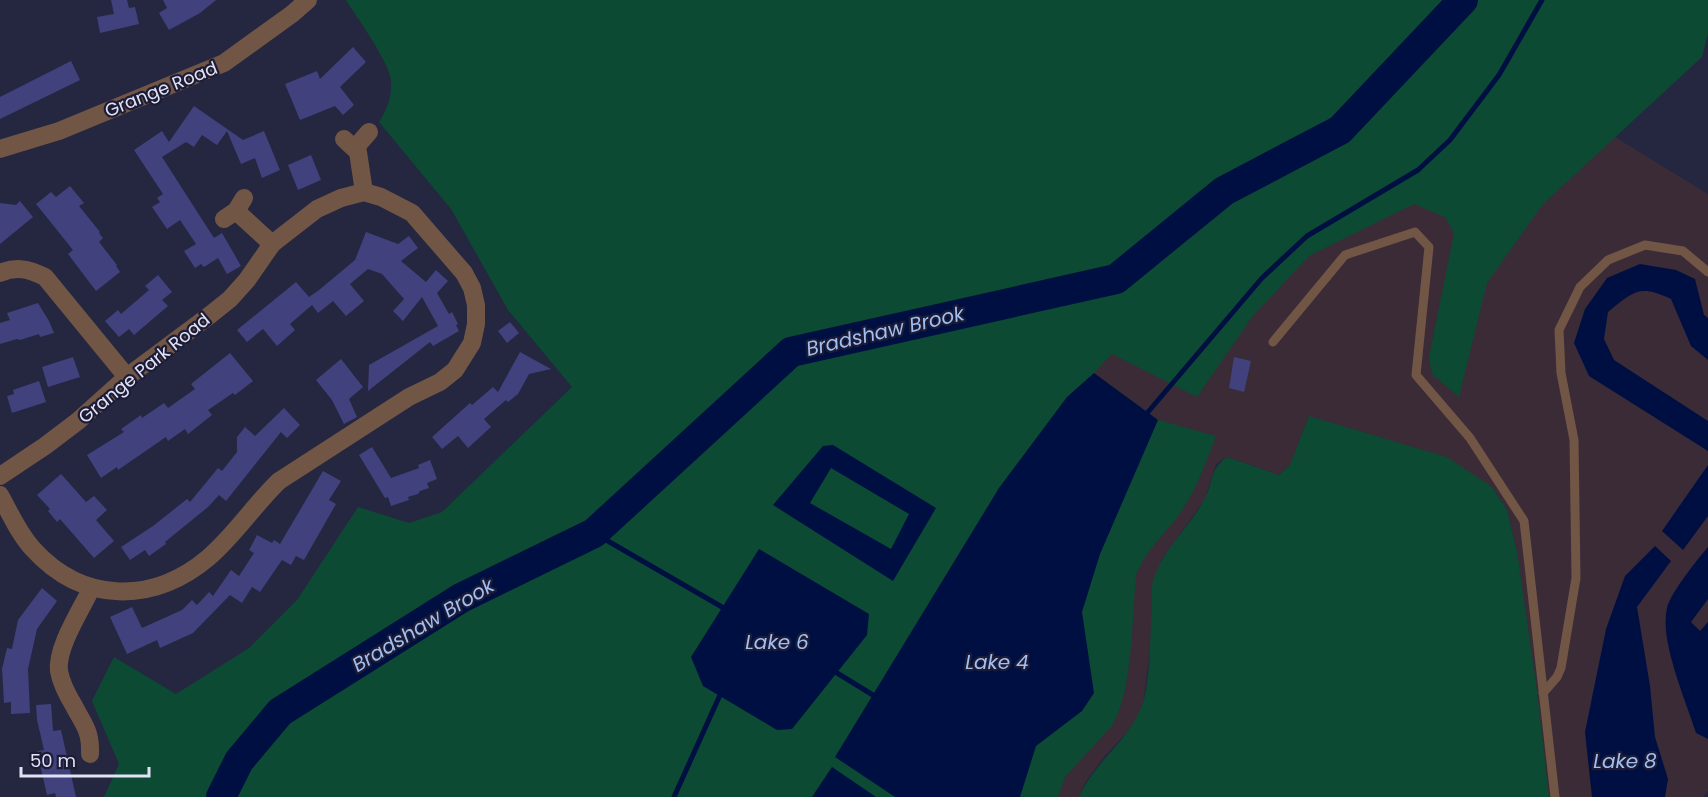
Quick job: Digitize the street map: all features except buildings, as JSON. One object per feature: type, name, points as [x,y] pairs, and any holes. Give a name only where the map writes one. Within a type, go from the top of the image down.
[{"type":"street","name":"Grange Road","points":[[0,149],[59,131],[224,63],[308,0]]},
{"type":"street","points":[[0,495],[31,548],[54,568],[92,589],[114,592],[137,591],[173,581],[207,558],[227,540],[263,496],[279,481],[410,397],[440,382],[455,370],[472,343],[476,324],[476,305],[472,288],[464,273],[412,213],[364,192],[361,164],[350,144],[369,132]]},
{"type":"street","name":"Grange Park Road","points":[[0,476],[70,427],[127,378],[230,299],[247,280],[272,244],[317,208],[364,192]]},
{"type":"street","points":[[235,209],[272,244]]},
{"type":"street","points":[[0,273],[19,268],[45,277],[127,378]]},
{"type":"street","points":[[90,754],[96,731],[73,705],[59,671],[60,656],[65,642],[92,589]]},
{"type":"lane","points":[[1273,342],[1346,255],[1415,232],[1429,247],[1416,375],[1470,438],[1524,521],[1555,797]]},
{"type":"lane","points":[[1543,693],[1557,677],[1561,668],[1575,578],[1574,440],[1561,373],[1559,330],[1580,287],[1608,260],[1645,245],[1683,251],[1708,272]]},
{"type":"shaded area","points":[[1615,137],[1708,194],[1708,791],[1703,797],[1539,797],[1517,552],[1507,510],[1492,487],[1290,465],[1279,475],[1227,457],[1216,464],[1205,499],[1161,561],[1143,705],[1133,726],[1103,758],[1085,783],[1079,797],[575,797],[632,632],[1432,156]]},
{"type":"green space","points":[[346,0],[1708,0],[1708,34],[1702,57],[1543,204],[1487,283],[1459,397],[1432,374],[1429,357],[1454,233],[1445,217],[1414,204],[1309,256],[1252,317],[1197,397],[1112,354],[1094,373],[1158,420],[1216,436],[1191,496],[1146,556],[1136,575],[1128,674],[1119,711],[1112,726],[1065,777],[1058,797],[104,797],[119,764],[92,701],[114,657],[176,694],[249,648],[297,600],[358,507],[409,523],[442,512],[572,387],[508,310],[451,209],[379,122],[390,98],[390,74],[380,53]]},
{"type":"green space","points":[[1309,416],[1447,457],[1492,487],[1507,510],[1517,552],[1536,683],[1549,797],[1079,797],[1093,774],[1128,731],[1141,708],[1147,686],[1153,581],[1169,549],[1204,500],[1217,467],[1227,457],[1279,475],[1290,465]]},
{"type":"water","points":[[1640,264],[1676,270],[1695,279],[1704,315],[1708,318],[1708,360],[1691,346],[1671,299],[1651,292],[1637,292],[1608,312],[1604,339],[1614,360],[1708,421],[1708,451],[1589,376],[1574,343],[1585,309],[1607,278]]},
{"type":"water","name":"Lake 4","points":[[1094,373],[1158,420],[1100,554],[1082,612],[1094,693],[1082,711],[1036,746],[1020,797],[895,797],[835,757],[999,488],[1067,397]]},
{"type":"water","points":[[833,445],[936,508],[893,581],[773,505],[823,446]],"holes":[[[831,468],[909,514],[891,549],[810,503]]]},
{"type":"water","points":[[1708,465],[1708,516],[1683,550],[1662,531]]},
{"type":"water","name":"Lake 8","points":[[1655,546],[1671,561],[1637,607],[1650,686],[1655,737],[1668,779],[1665,797],[1592,797],[1585,732],[1606,629],[1625,576]]},
{"type":"water","points":[[1708,547],[1708,599],[1691,622],[1700,631],[1708,622],[1708,739],[1696,733],[1670,653],[1666,621],[1669,601]]},
{"type":"water","name":"Lake 6","points":[[759,549],[869,614],[867,635],[792,729],[777,730],[703,686],[691,657]]},
{"type":"water","points":[[832,767],[876,797],[812,797]]},
{"type":"waterway","name":"Bradshaw Brook","points":[[221,797],[239,761],[280,712],[461,598],[594,533],[791,352],[1116,279],[1224,191],[1340,130],[1463,0]]},
{"type":"waterway","points":[[1148,412],[1262,278],[1307,236],[1418,170],[1450,140],[1499,75],[1542,0]]},
{"type":"waterway","points":[[594,533],[722,607]]},
{"type":"waterway","points":[[837,673],[873,695]]},
{"type":"waterway","points":[[674,797],[720,695]]}]
